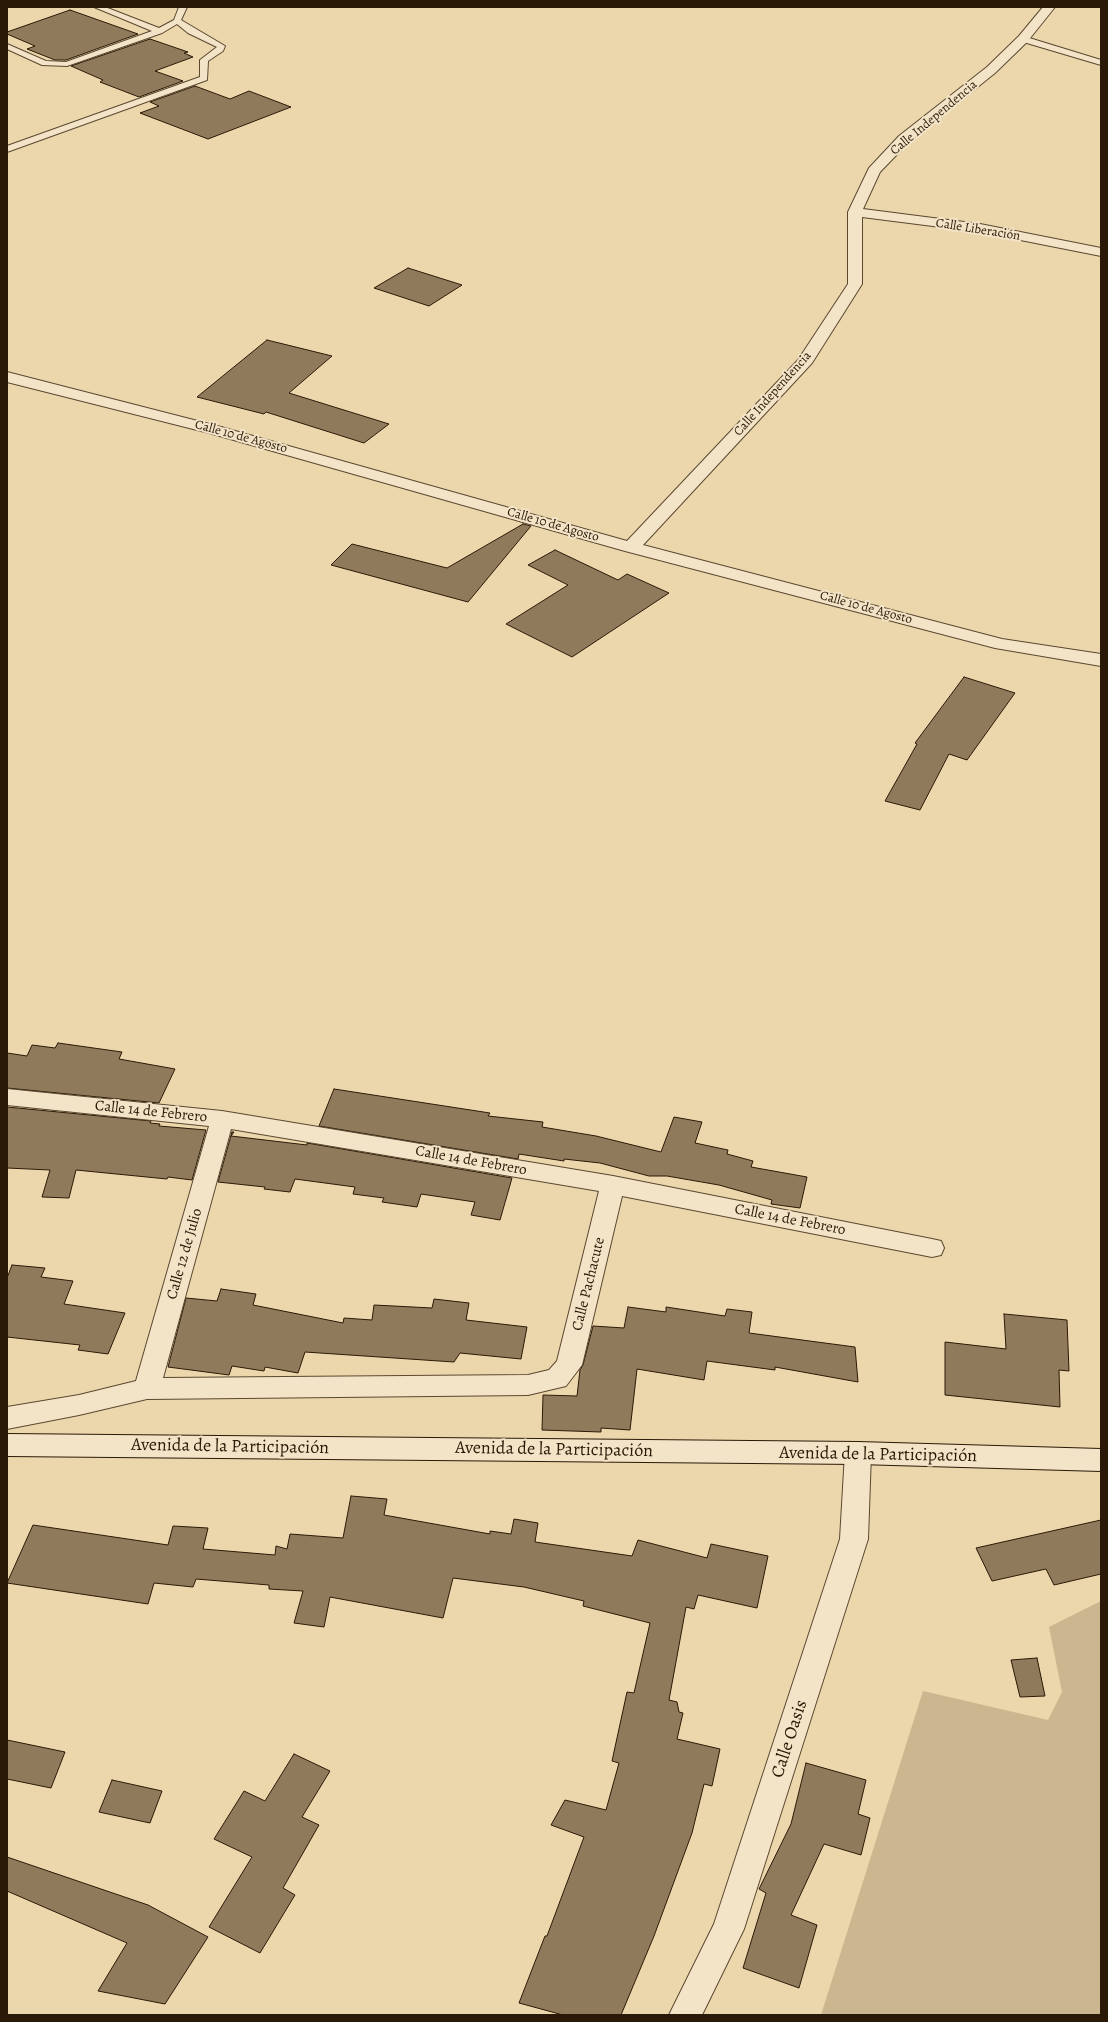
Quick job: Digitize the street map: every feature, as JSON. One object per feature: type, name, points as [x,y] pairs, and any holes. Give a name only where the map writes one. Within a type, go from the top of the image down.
[{"type":"street","name":"Calle Independencia","points":[[631,547],[804,363],[855,284],[855,212],[874,171],[904,139],[991,70],[1023,39],[1049,7]]},
{"type":"street","name":"Calle Liberación","points":[[855,212],[980,228],[1101,252]]},
{"type":"street","name":"Calle 10 de Agosto","points":[[7,377],[215,430],[631,547],[1001,644],[1101,660]]},
{"type":"street","name":"Calle 14 de Febrero","points":[[7,1097],[222,1119],[613,1185],[932,1248]]},
{"type":"street","name":"Calle 12 de Julio","points":[[147,1389],[222,1119]]},
{"type":"street","name":"Calle Pachacute","points":[[147,1389],[528,1385],[557,1379],[569,1365],[613,1185]]},
{"type":"street","points":[[7,1418],[79,1405],[147,1389]]},
{"type":"street","name":"Avenida de la Participación","points":[[8,1448],[858,1453],[1101,1460]]},
{"type":"street","name":"Calle Oasis","points":[[685,2015],[728,1929],[854,1539],[858,1453]]},
{"type":"lane","points":[[98,7],[159,31]]},
{"type":"lane","points":[[7,46],[45,63],[59,64],[73,62],[159,31],[177,21],[183,7]]},
{"type":"lane","points":[[7,149],[204,78],[204,60],[220,49],[221,46],[191,31],[177,21]]},
{"type":"lane","points":[[1023,39],[1101,63]]},
{"type":"shaded area","points":[[1101,1601],[1101,2015],[821,2015],[923,1691],[1048,1720],[1062,1692],[1049,1627]]},
{"type":"building","points":[[70,10],[138,34],[66,60],[55,60],[27,49],[35,46],[7,34],[7,32]]},
{"type":"building","points":[[150,39],[188,52],[184,53],[193,57],[155,71],[183,81],[139,97],[100,82],[103,80],[71,66]]},
{"type":"building","points":[[195,86],[230,99],[249,91],[291,107],[208,139],[140,113],[159,106],[150,102]]},
{"type":"building","points":[[408,268],[462,285],[429,306],[374,288]]},
{"type":"building","points":[[267,340],[332,356],[289,393],[389,424],[364,443],[266,412],[264,414],[197,397]]},
{"type":"building","points":[[523,524],[531,526],[468,602],[331,565],[352,544],[447,568]]},
{"type":"building","points":[[555,550],[618,580],[627,574],[669,593],[572,657],[506,624],[568,585],[528,565]]},
{"type":"building","points":[[964,677],[1015,693],[967,760],[949,754],[920,810],[885,801],[917,744],[915,743]]},
{"type":"building","points":[[58,1043],[122,1052],[119,1059],[175,1069],[159,1103],[7,1088],[7,1053],[27,1056],[32,1045],[55,1048]]},
{"type":"building","points":[[334,1089],[490,1113],[488,1116],[543,1122],[542,1127],[596,1136],[661,1152],[674,1117],[702,1122],[695,1143],[728,1150],[727,1154],[753,1161],[751,1167],[807,1177],[800,1208],[771,1204],[772,1200],[719,1185],[667,1176],[649,1176],[600,1163],[564,1159],[564,1161],[519,1154],[518,1159],[319,1126]]},
{"type":"building","points":[[7,1107],[151,1121],[150,1123],[160,1124],[159,1126],[206,1130],[192,1180],[76,1170],[69,1198],[42,1197],[50,1170],[7,1168]]},
{"type":"building","points":[[232,1132],[234,1132],[231,1136],[307,1145],[307,1143],[512,1178],[500,1220],[471,1215],[475,1202],[421,1194],[417,1207],[382,1202],[384,1198],[353,1194],[355,1187],[295,1179],[290,1192],[264,1189],[265,1187],[218,1182]]},
{"type":"building","points":[[12,1265],[45,1268],[41,1277],[73,1281],[64,1304],[125,1313],[108,1354],[78,1350],[80,1345],[7,1337],[7,1278]]},
{"type":"building","points":[[221,1289],[256,1294],[253,1305],[343,1323],[344,1318],[372,1320],[374,1305],[432,1308],[434,1299],[469,1303],[466,1320],[527,1327],[521,1359],[460,1353],[454,1362],[305,1352],[298,1373],[265,1367],[264,1371],[232,1366],[229,1375],[168,1367],[186,1298],[217,1301]]},
{"type":"building","points":[[628,1307],[666,1312],[666,1307],[725,1316],[727,1309],[752,1312],[749,1333],[855,1347],[858,1382],[775,1367],[775,1370],[707,1361],[704,1380],[637,1369],[630,1430],[601,1428],[601,1432],[542,1430],[543,1395],[577,1396],[580,1370],[583,1365],[593,1326],[624,1328]]},
{"type":"building","points":[[1004,1314],[1067,1320],[1069,1371],[1059,1370],[1060,1407],[945,1395],[945,1342],[1006,1349]]},
{"type":"building","points":[[351,1496],[387,1499],[384,1515],[490,1534],[490,1531],[511,1534],[514,1519],[538,1523],[535,1542],[632,1556],[638,1540],[707,1558],[711,1544],[768,1556],[757,1608],[698,1595],[694,1609],[686,1607],[669,1700],[677,1702],[679,1712],[683,1713],[677,1739],[720,1749],[712,1786],[704,1784],[692,1833],[654,1936],[621,2015],[563,2015],[519,2003],[545,1936],[547,1936],[584,1837],[551,1825],[565,1800],[606,1810],[619,1763],[612,1761],[627,1692],[634,1693],[650,1623],[583,1606],[584,1601],[524,1587],[453,1578],[443,1618],[330,1597],[324,1627],[294,1623],[303,1591],[269,1589],[269,1585],[196,1579],[193,1587],[154,1583],[148,1604],[7,1583],[33,1525],[168,1545],[173,1526],[208,1528],[203,1549],[275,1555],[276,1546],[287,1549],[290,1534],[343,1538]]},
{"type":"building","points":[[1101,1520],[1101,1574],[1054,1585],[1046,1569],[992,1581],[976,1548]]},
{"type":"building","points":[[1037,1658],[1045,1696],[1020,1697],[1011,1660]]},
{"type":"building","points":[[7,1740],[65,1752],[51,1788],[7,1779]]},
{"type":"building","points":[[294,1754],[330,1771],[302,1817],[319,1825],[283,1888],[295,1895],[260,1953],[209,1927],[252,1857],[214,1839],[244,1791],[265,1801]]},
{"type":"building","points":[[806,1763],[866,1780],[858,1814],[870,1818],[861,1855],[824,1844],[791,1915],[817,1925],[799,1988],[743,1968],[766,1893],[759,1889],[791,1824]]},
{"type":"building","points":[[112,1780],[162,1791],[150,1823],[99,1812]]},
{"type":"building","points":[[7,1857],[148,1905],[208,1937],[165,2004],[98,1991],[127,1943],[7,1891]]}]
